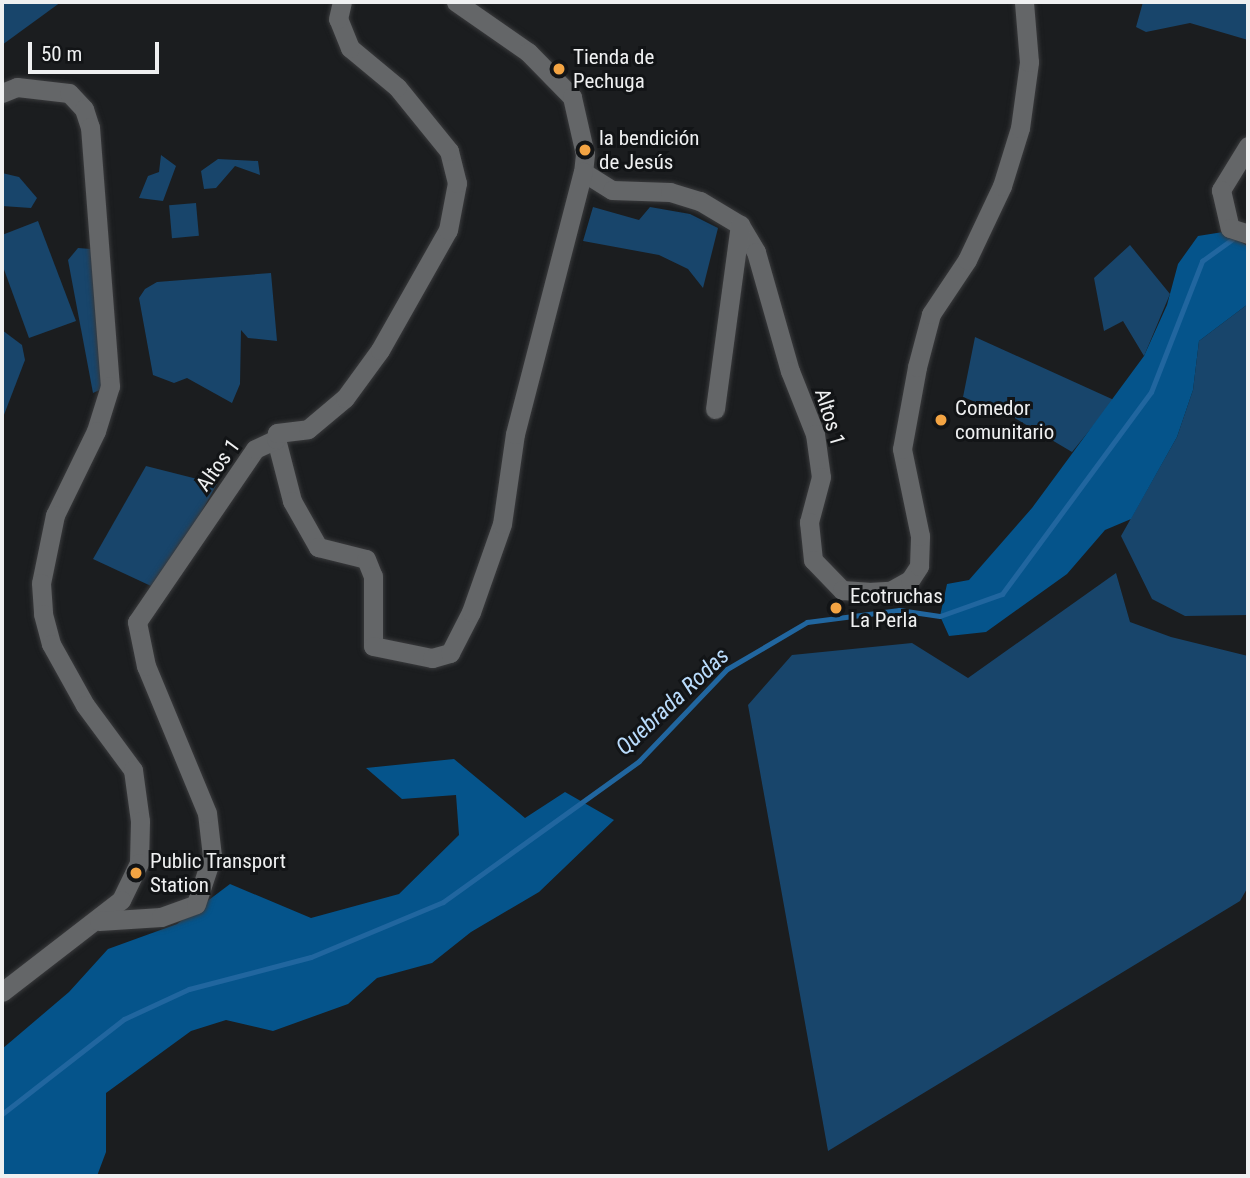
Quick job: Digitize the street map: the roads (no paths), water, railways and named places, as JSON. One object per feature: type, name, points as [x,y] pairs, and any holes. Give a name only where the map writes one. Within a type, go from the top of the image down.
[{"type":"street","name":"Altos 1","points":[[99,921],[161,917],[196,904],[212,856],[207,813],[146,666],[137,622],[255,449],[276,439],[277,433],[308,429],[345,398],[380,351],[449,230],[457,183],[449,151],[432,126],[397,87],[349,48],[338,19],[342,2]]},
{"type":"street","points":[[276,439],[292,501],[318,547],[366,559],[373,576],[373,646],[432,658],[450,653],[471,612],[502,524],[515,434],[583,172],[585,154],[572,97],[528,52],[456,2]]},
{"type":"street","name":"Altos 1","points":[[583,172],[612,190],[670,192],[700,201],[740,225],[757,252],[790,371],[816,434],[821,477],[808,522],[813,560],[842,590],[890,591],[910,580],[919,566],[920,536],[902,449],[931,314],[967,260],[1002,186],[1020,128],[1029,62],[1024,2]]},
{"type":"street","points":[[2,93],[17,87],[69,93],[84,109],[93,145],[110,386],[96,431],[55,515],[41,583],[51,644],[85,705],[133,770],[140,821],[139,863],[121,900],[99,921],[2,992]]},
{"type":"street","points":[[1239,231],[1221,190],[1248,146]]},
{"type":"street","points":[[715,409],[740,225]]},
{"type":"waterway","name":"Quebrada Rodas","points":[[2,1114],[124,1019],[189,989],[311,957],[443,902],[639,761],[727,669],[807,622],[899,610],[940,616],[1002,594],[1151,392],[1202,261],[1238,235]]},
{"type":"place","name":"Tienda de Pechuga","points":[[559,69]]},
{"type":"place","name":"la bendición de Jesús","points":[[585,150]]},
{"type":"place","name":"Comedor comunitario","points":[[941,420]]},
{"type":"place","name":"Ecotruchas La Perla","points":[[836,608]]},
{"type":"place","name":"Public Transport Station","points":[[136,873]]}]
